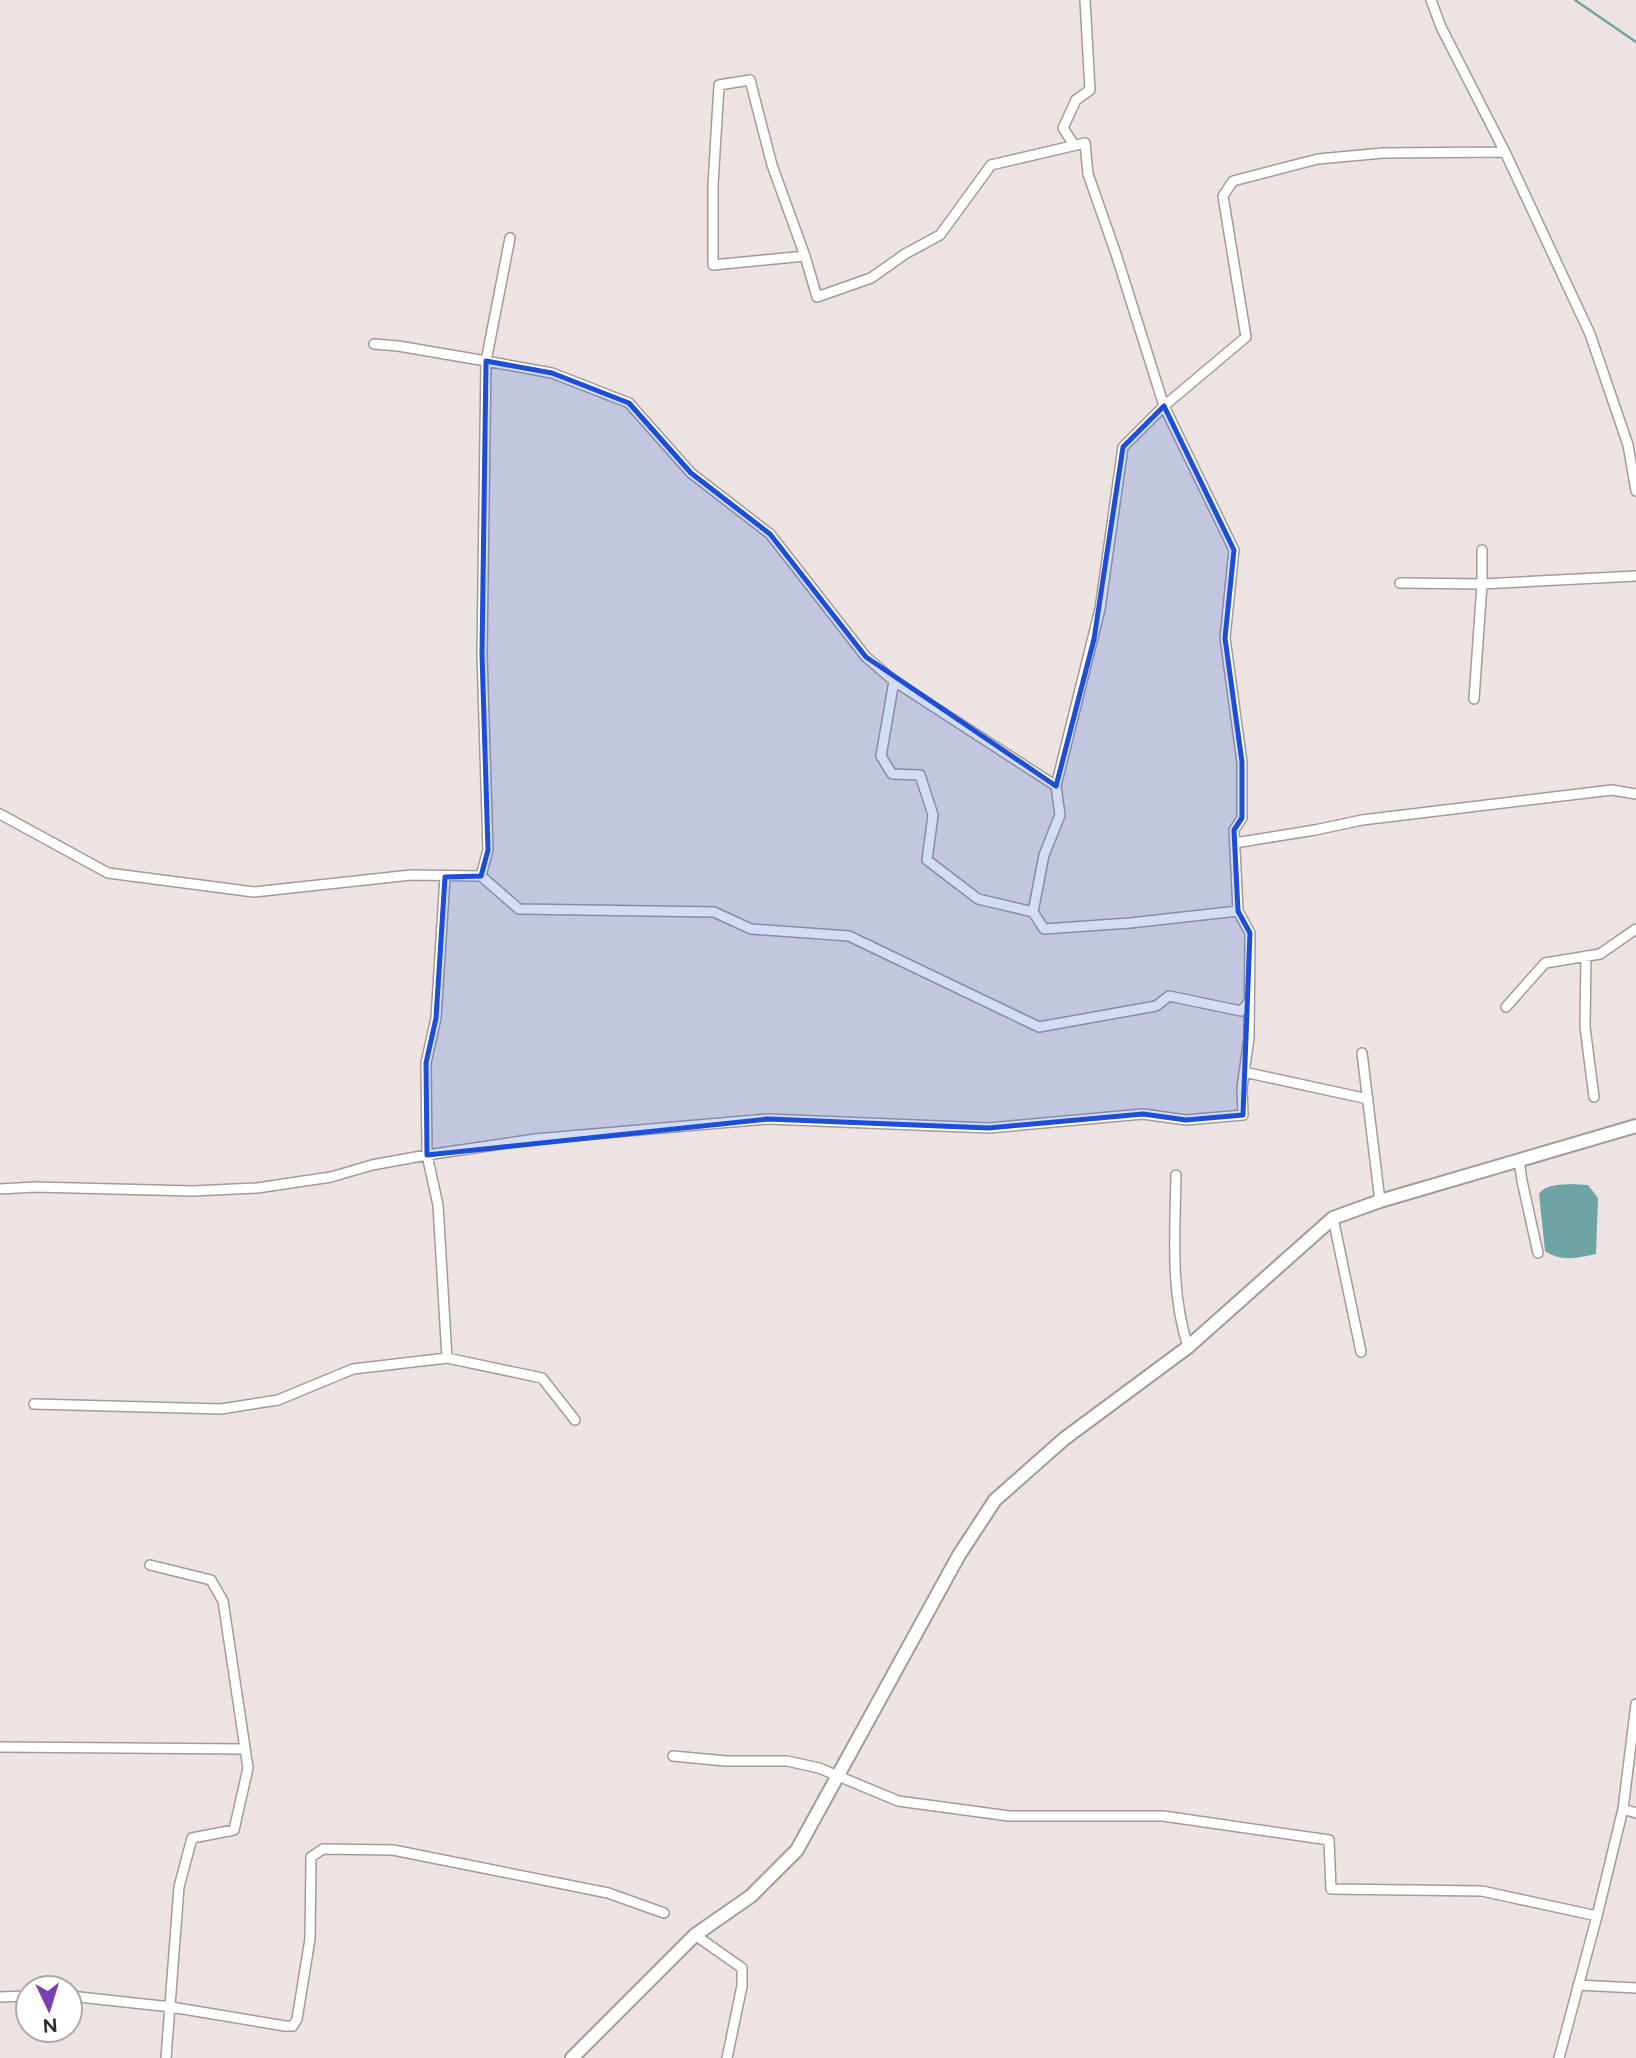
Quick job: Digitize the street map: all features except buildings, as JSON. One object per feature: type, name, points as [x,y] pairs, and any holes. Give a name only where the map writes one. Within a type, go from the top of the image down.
[{"type":"main road","points":[[572,2058],[695,1935],[751,1896],[797,1850],[959,1555],[995,1500],[1064,1439],[1188,1347],[1334,1219],[1380,1201],[1636,1126]]},
{"type":"street","points":[[1074,145],[1063,128],[1076,100],[1090,90],[1085,0]]},
{"type":"street","points":[[1431,0],[1441,27],[1505,152],[1590,334],[1628,445],[1636,491]]},
{"type":"street","points":[[0,1189],[35,1187],[193,1191],[257,1188],[331,1177],[372,1165],[427,1155],[535,1139],[768,1119],[989,1128],[1143,1114],[1186,1120],[1243,1115],[1241,1087],[1249,1038],[1250,933],[1238,911],[1234,830],[1242,818],[1242,762],[1225,638],[1234,550],[1164,405],[1088,174],[1085,143],[991,165],[940,235],[905,254],[871,278],[817,297],[805,256],[772,165],[750,80],[719,85],[713,185],[713,265],[805,256]]},
{"type":"street","points":[[1238,911],[1044,929],[1033,912],[1044,855],[1059,815],[1056,786],[1100,609],[1123,447],[1164,405],[1246,337],[1223,196],[1233,181],[1318,159],[1383,153],[1505,152]]},
{"type":"street","points":[[481,876],[488,850],[482,654],[486,361],[509,238]]},
{"type":"street","points":[[374,344],[552,373],[629,403],[691,473],[770,534],[866,657],[894,681],[1056,786]]},
{"type":"street","points":[[1474,699],[1482,550]]},
{"type":"street","points":[[1400,583],[1482,583],[1636,576]]},
{"type":"street","points":[[894,681],[881,756],[892,774],[920,775],[933,815],[927,860],[978,900],[1033,912]]},
{"type":"street","points":[[1235,843],[1410,814],[1612,790],[1636,794]]},
{"type":"street","points":[[0,814],[108,873],[254,892],[411,875],[481,876],[519,909],[714,912],[751,929],[849,936],[1039,1027],[1156,1006],[1169,996],[1241,1011],[1249,1002]]},
{"type":"street","points":[[445,877],[436,1018],[426,1063],[427,1155],[438,1205],[447,1358]]},
{"type":"street","points":[[1506,1007],[1545,962],[1601,954],[1636,929]]},
{"type":"street","points":[[1586,956],[1585,1027],[1594,1097]]},
{"type":"street","points":[[1363,1053],[1380,1201]]},
{"type":"street","points":[[1244,1072],[1368,1099]]},
{"type":"street","points":[[1520,1160],[1538,1253]]},
{"type":"street","points":[[1176,1175],[1174,1266],[1180,1321],[1188,1347]]},
{"type":"street","points":[[1334,1219],[1362,1352]]},
{"type":"street","points":[[33,1404],[221,1409],[278,1400],[353,1369],[447,1358],[542,1378],[575,1420]]},
{"type":"street","points":[[150,1565],[211,1580],[223,1601],[248,1768],[234,1830],[192,1838],[179,1886],[166,2058]]},
{"type":"street","points":[[1559,2058],[1623,1809],[1636,1704]]},
{"type":"street","points":[[0,1747],[245,1749]]},
{"type":"street","points":[[673,1756],[787,1761],[819,1768],[898,1801],[1009,1816],[1163,1816],[1329,1840],[1331,1889],[1482,1891],[1597,1916]]},
{"type":"street","points":[[1623,1809],[1636,1813]]},
{"type":"street","points":[[84,1998],[171,2007],[293,2026],[297,2018],[310,1939],[311,1857],[323,1849],[393,1850],[608,1893],[664,1913]]},
{"type":"street","points":[[695,1935],[742,1968],[727,2058]]},
{"type":"street","points":[[1578,1984],[1636,1988]]},
{"type":"highlighted area","points":[[486,361],[552,373],[629,403],[691,473],[770,534],[866,657],[1056,786],[1094,639],[1123,447],[1164,406],[1234,550],[1225,638],[1242,762],[1242,818],[1234,830],[1238,911],[1250,933],[1243,1115],[1186,1120],[1143,1114],[989,1128],[768,1119],[427,1155],[426,1063],[436,1018],[445,877],[481,876],[488,850],[482,654]]},
{"type":"water","points":[[1588,1185],[1598,1198],[1596,1254],[1563,1258],[1545,1251],[1539,1194],[1549,1187]]},
{"type":"waterway","points":[[1575,0],[1636,42]]}]
